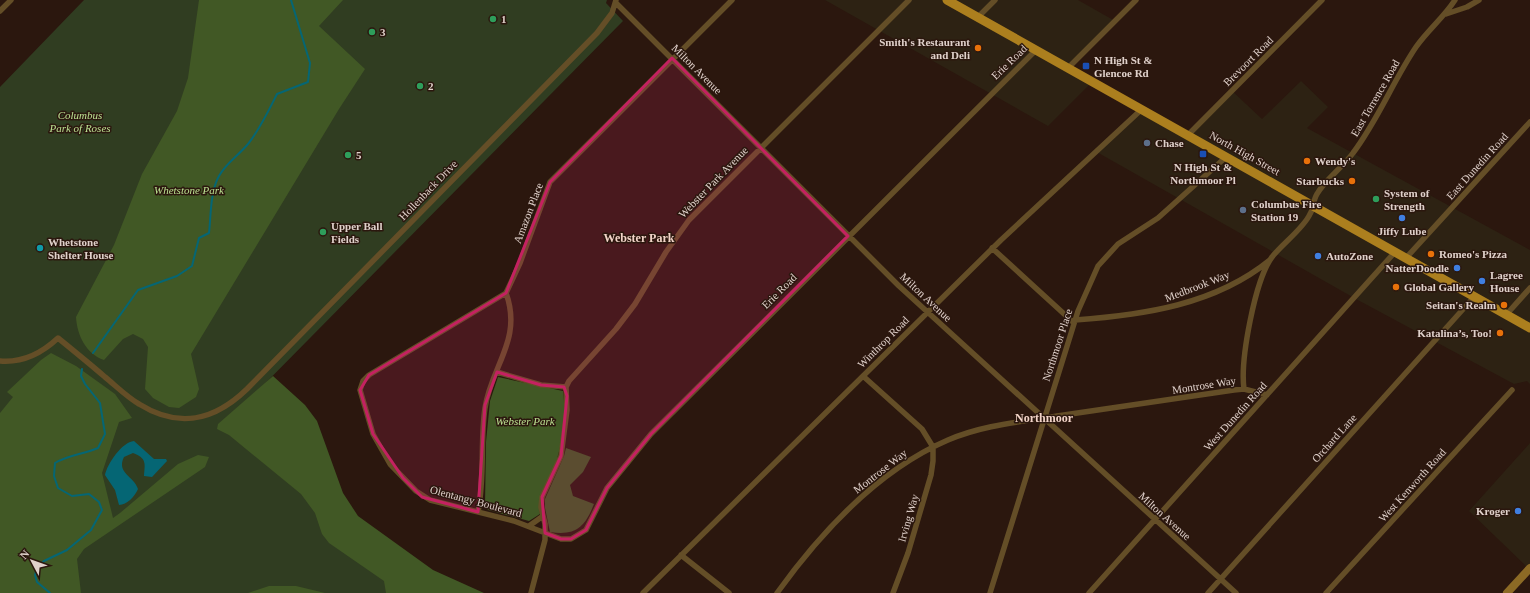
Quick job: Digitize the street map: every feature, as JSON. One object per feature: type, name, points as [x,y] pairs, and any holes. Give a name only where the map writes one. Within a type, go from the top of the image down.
[{"type":"main road","name":"North High Street","points":[[947,0],[1530,328]]},
{"type":"main road","points":[[1507,593],[1530,568]]},
{"type":"street","points":[[0,11],[12,0]]},
{"type":"street","name":"Amazon Place","points":[[506,293],[520,263],[550,182],[672,58],[732,0]]},
{"type":"street","name":"Webster Park Avenue","points":[[566,387],[580,367],[616,329],[635,304],[666,252],[689,220],[760,147],[909,0]]},
{"type":"street","points":[[978,17],[995,0]]},
{"type":"street","points":[[1068,68],[1136,0]]},
{"type":"street","name":"Brevoort Road","points":[[1188,136],[1322,0]]},
{"type":"street","name":"East Torrence Road","points":[[1272,258],[1310,216],[1317,194],[1349,159],[1366,135],[1417,45],[1445,14],[1455,0]]},
{"type":"street","points":[[1445,14],[1467,7],[1479,0]]},
{"type":"street","name":"Milton Avenue","points":[[616,2],[848,236],[927,312],[1236,593]]},
{"type":"street","name":"Hollenback Drive","points":[[0,362],[14,361],[37,354],[58,338],[139,405],[167,417],[188,419],[210,415],[237,399],[597,33],[612,13],[616,2]]},
{"type":"street","name":"Erie Road","points":[[545,533],[561,539],[571,539],[586,530],[607,488],[651,434],[1036,50]]},
{"type":"street","name":"Winthrop Road","points":[[643,593],[992,248],[1142,109]]},
{"type":"street","name":"East Dunedin Road","points":[[1406,258],[1530,122]]},
{"type":"street","name":"Northmoor Place","points":[[990,593],[1044,418],[1075,322],[1090,282],[1106,256],[1118,244],[1167,211],[1226,156]]},
{"type":"street","points":[[992,248],[1075,322]]},
{"type":"street","name":"West Dunedin Road","points":[[1089,593],[1395,252]]},
{"type":"street","points":[[1244,389],[1243,362],[1250,325],[1261,284],[1272,258]]},
{"type":"street","name":"Medbrook Way","points":[[1075,322],[1162,310],[1220,290],[1255,271],[1272,258]]},
{"type":"street","points":[[1506,314],[1530,288]]},
{"type":"street","points":[[478,512],[482,484],[481,442],[485,405],[507,347],[510,334],[509,302],[506,293]]},
{"type":"street","name":"Olentangy Boulevard","points":[[506,293],[369,375],[363,382],[360,390],[361,400],[380,450],[390,464],[416,491],[430,500],[529,526],[545,533]]},
{"type":"street","name":"Orchard Lane","points":[[1208,593],[1474,297]]},
{"type":"street","points":[[497,372],[541,385],[566,387],[567,415],[561,456],[542,497],[541,507],[545,533],[531,593]]},
{"type":"street","points":[[863,376],[922,429],[933,447]]},
{"type":"street","name":"Montrose Way","points":[[777,593],[803,557],[836,522],[895,470],[933,447],[976,430],[996,425],[1244,389],[1267,395]]},
{"type":"street","name":"West Kenworth Road","points":[[1326,593],[1512,390]]},
{"type":"street","name":"Irving Way","points":[[894,593],[908,553],[931,475],[933,447]]},
{"type":"street","points":[[529,526],[543,516]]},
{"type":"street","points":[[681,555],[729,593]]},
{"type":"highlighted area","points":[[672,58],[848,236],[651,434],[607,488],[586,530],[571,539],[561,539],[545,533],[542,497],[561,456],[567,396],[564,387],[541,385],[497,372],[485,405],[478,512],[422,497],[403,478],[373,434],[360,390],[369,375],[506,293],[550,182]]},
{"type":"shaded area","points":[[825,0],[1078,0],[1115,21],[1069,67],[1094,80],[1048,126]]},
{"type":"shaded area","points":[[1301,81],[1328,107],[1307,128],[1530,250],[1530,384],[1527,381],[1514,384],[1356,299],[1095,151],[1140,108],[1189,134],[1231,90],[1262,119]]},
{"type":"shaded area","points":[[1530,443],[1530,567],[1529,569],[1469,511]]},
{"type":"green space","name":"Whetstone Park","points":[[84,0],[607,0],[606,3],[623,21],[227,422],[449,593],[0,593],[0,87]]},
{"type":"green space","points":[[199,0],[343,0],[319,26],[365,69],[339,109],[191,354],[199,389],[196,397],[179,408],[169,407],[153,398],[145,389],[148,347],[143,339],[133,334],[123,339],[104,360],[87,349],[78,330],[76,317],[114,245],[142,174],[177,111],[188,78]]},
{"type":"green space","points":[[51,353],[76,366],[115,394],[132,418],[119,422],[102,473],[113,518],[178,464],[198,455],[209,457],[205,467],[84,549],[77,559],[81,593],[0,593],[0,413],[13,397],[7,392],[41,360]]},
{"type":"green space","points":[[273,376],[305,405],[317,421],[343,493],[358,516],[433,570],[484,593],[386,593],[384,581],[329,543],[322,534],[315,513],[301,494],[229,435],[217,429],[218,424]]},
{"type":"green space","name":"Webster Park","points":[[498,377],[563,391],[564,417],[562,436],[556,462],[540,499],[540,514],[529,521],[488,510],[485,505],[486,442],[490,401]]},
{"type":"green space","points":[[566,448],[591,457],[583,472],[570,485],[573,496],[594,504],[587,519],[578,528],[567,533],[550,532],[545,508],[545,499]]},
{"type":"green space","points":[[269,586],[296,586],[325,593],[248,593]]},
{"type":"water","points":[[134,441],[154,459],[166,459],[167,461],[152,477],[144,476],[145,465],[141,457],[133,453],[124,457],[122,467],[138,489],[130,500],[122,505],[119,505],[115,490],[105,475],[106,470],[120,449],[129,442]]},
{"type":"waterway","points":[[93,353],[138,290],[177,276],[192,266],[199,238],[209,233],[211,204],[214,189],[222,171],[252,138],[264,120],[277,94],[308,82],[310,63],[291,0]]},
{"type":"waterway","points":[[50,593],[37,582],[35,575],[37,568],[44,561],[67,550],[91,530],[102,510],[99,502],[89,494],[72,496],[58,488],[54,476],[55,463],[65,458],[98,448],[105,434],[100,403],[85,384],[81,376],[82,369]]},
{"type":"place","name":"1","points":[[493,19]]},
{"type":"place","name":"3","points":[[372,32]]},
{"type":"place","name":"Smith's Restaurant and Deli","points":[[978,48]]},
{"type":"place","name":"N High St & Glencoe Rd","points":[[1086,66]]},
{"type":"place","name":"2","points":[[420,86]]},
{"type":"place","name":"Chase","points":[[1147,143]]},
{"type":"place","name":"N High St & Northmoor Pl","points":[[1203,154]]},
{"type":"place","name":"5","points":[[348,155]]},
{"type":"place","name":"Wendy's","points":[[1307,161]]},
{"type":"place","name":"Starbucks","points":[[1352,181]]},
{"type":"place","name":"System of Strength","points":[[1376,199]]},
{"type":"place","name":"Columbus Fire Station 19","points":[[1243,210]]},
{"type":"place","name":"Jiffy Lube","points":[[1402,218]]},
{"type":"place","name":"Upper Ball Fields","points":[[323,232]]},
{"type":"place","name":"Whetstone Shelter House","points":[[40,248]]},
{"type":"place","name":"Romeo's Pizza","points":[[1431,254]]},
{"type":"place","name":"AutoZone","points":[[1318,256]]},
{"type":"place","name":"NatterDoodle","points":[[1457,268]]},
{"type":"place","name":"Lagree House","points":[[1482,281]]},
{"type":"place","name":"Global Gallery","points":[[1396,287]]},
{"type":"place","name":"Seitan's Realm","points":[[1504,305]]},
{"type":"place","name":"Katalina’s, Too!","points":[[1500,333]]},
{"type":"place","name":"Kroger","points":[[1518,511]]},
{"type":"district","name":"Webster Park","points":[[639,238]]},
{"type":"district","name":"Northmoor","points":[[1044,418]]},
{"type":"park label","name":"Columbus Park of Roses","points":[[80,121]]}]
